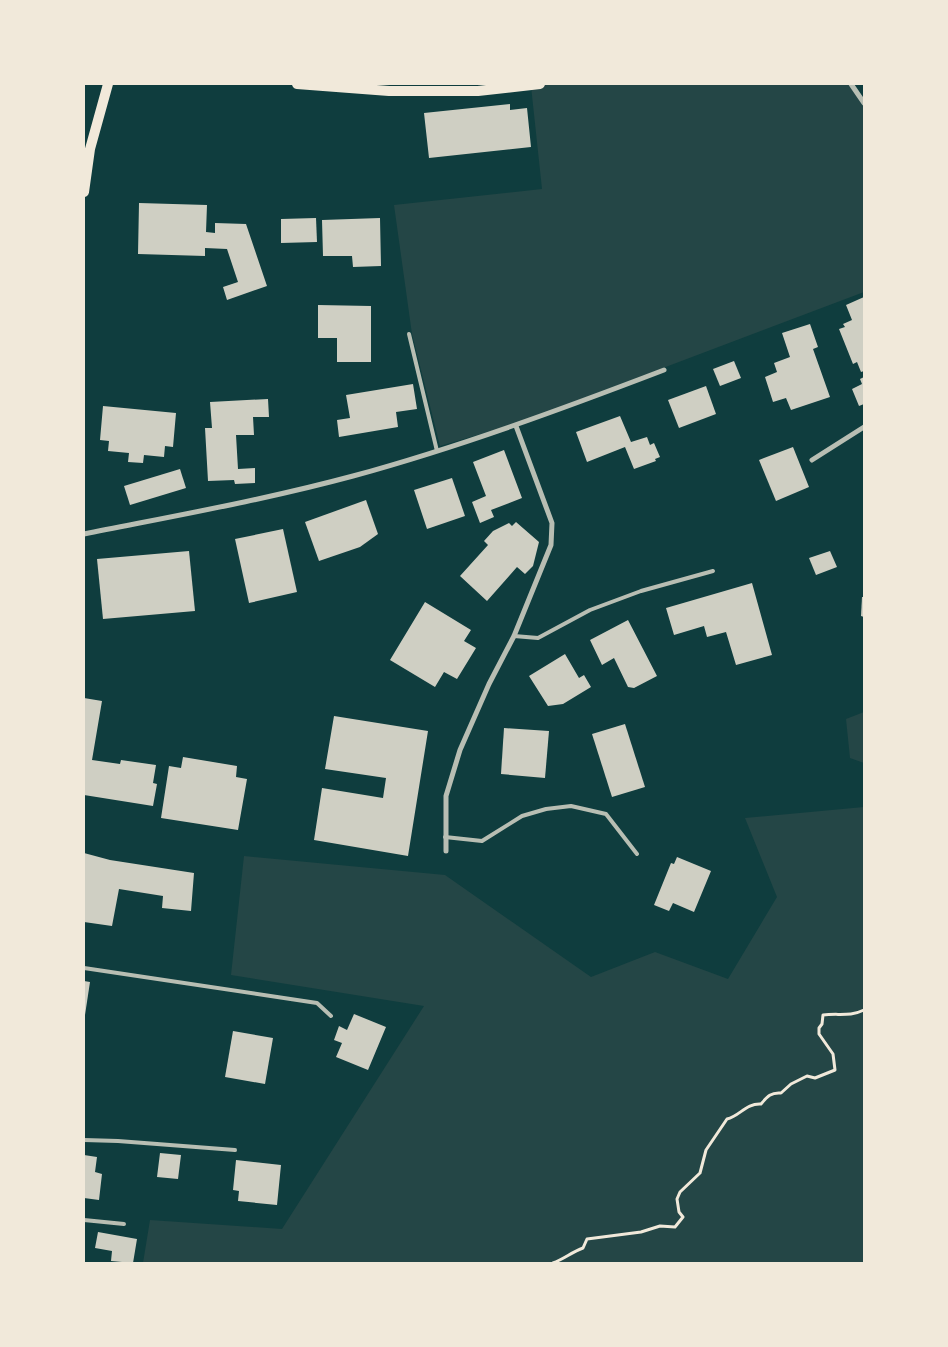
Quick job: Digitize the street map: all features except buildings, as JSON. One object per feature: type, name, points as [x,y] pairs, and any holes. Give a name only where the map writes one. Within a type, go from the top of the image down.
[{"type":"main road","points":[[84,192],[87,148],[108,84]]},
{"type":"main road","points":[[297,84],[389,92],[478,92],[540,84]]},
{"type":"street","points":[[851,84],[864,103]]},
{"type":"street","points":[[84,534],[248,502],[354,475],[516,426],[664,370]]},
{"type":"street","points":[[446,851],[446,796],[460,750],[489,684],[514,636],[551,545],[552,522],[516,426]]},
{"type":"street","points":[[812,460],[864,427]]},
{"type":"lane","points":[[409,334],[437,451]]},
{"type":"lane","points":[[514,636],[538,638],[590,610],[641,591],[713,571]]},
{"type":"lane","points":[[445,837],[482,841],[522,816],[546,809],[571,806],[606,814],[637,854]]},
{"type":"lane","points":[[84,968],[317,1003],[331,1016]]},
{"type":"lane","points":[[84,1140],[235,1150]]},
{"type":"lane","points":[[84,1220],[124,1224]]},
{"type":"path","points":[[553,1263],[565,1259],[572,1252],[583,1248],[587,1239],[641,1232],[660,1226],[675,1227],[683,1217],[679,1212],[677,1199],[680,1192],[700,1173],[706,1150],[727,1119],[735,1117],[742,1109],[761,1104],[768,1096],[775,1092],[781,1093],[791,1084],[807,1076],[815,1078],[835,1070],[833,1054],[819,1034],[823,1015],[855,1014],[864,1010]]},
{"type":"shaded area","points":[[553,84],[849,84],[864,108],[864,292],[515,424],[440,446],[412,334],[394,205],[542,189],[531,86]]},
{"type":"shaded area","points":[[864,712],[864,763],[850,758],[846,719]]},
{"type":"shaded area","points":[[864,807],[864,1263],[143,1263],[150,1220],[282,1229],[424,1006],[231,975],[244,856],[445,875],[591,977],[655,952],[728,979],[777,897],[745,818]]}]
